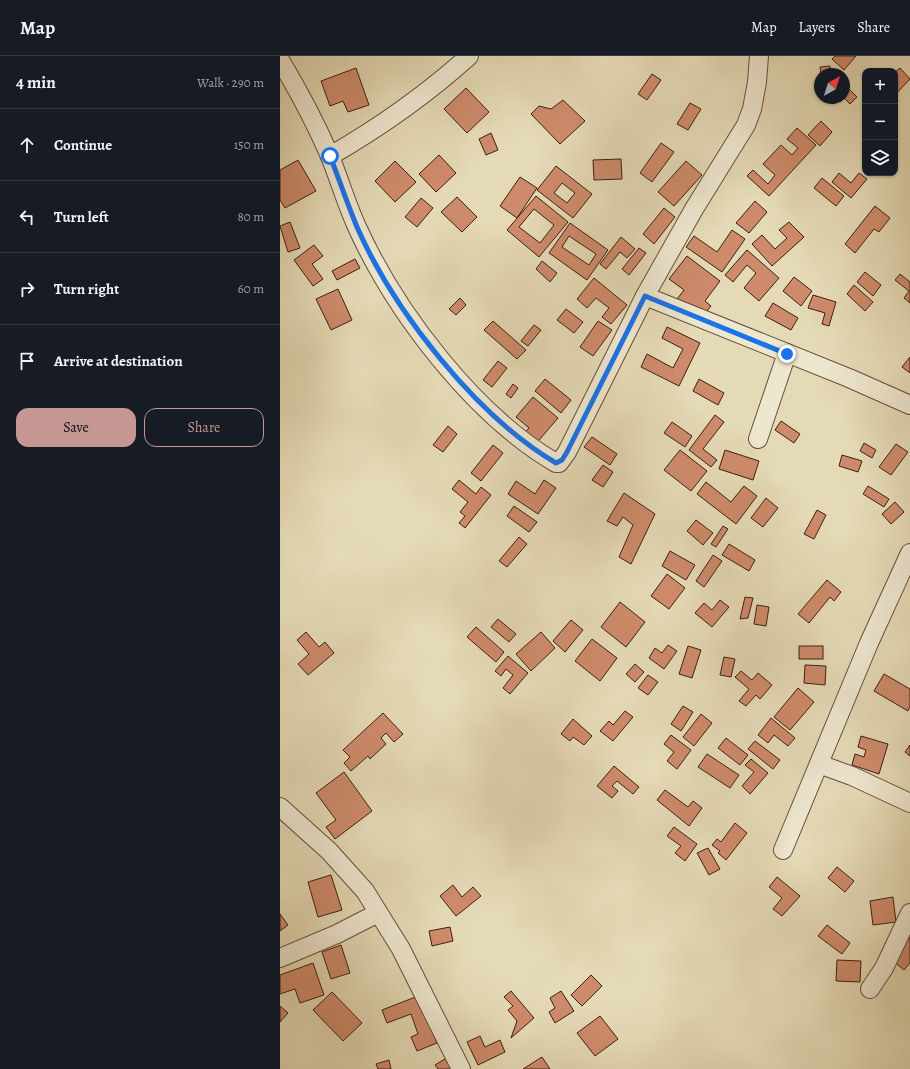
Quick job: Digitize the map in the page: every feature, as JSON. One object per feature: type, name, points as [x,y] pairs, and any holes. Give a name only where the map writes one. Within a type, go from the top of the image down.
[{"type":"street","points":[[330,156],[407,108],[469,56]]},
{"type":"street","points":[[280,60],[330,156],[357,228],[389,286],[410,319],[452,372],[489,410],[516,435],[556,463],[562,460],[567,452],[645,296],[694,209],[746,125],[752,109],[757,82],[759,56]]},
{"type":"street","points":[[645,296],[910,405]]},
{"type":"street","points":[[758,439],[787,354]]},
{"type":"street","points":[[782,850],[869,643],[910,553]]},
{"type":"street","points":[[819,764],[852,776],[910,803]]},
{"type":"street","points":[[280,807],[328,851],[351,874],[365,891],[400,949],[461,1069]]},
{"type":"street","points":[[280,958],[337,934],[378,913]]},
{"type":"street","points":[[870,989],[884,968],[910,913]]},
{"type":"building","points":[[835,56],[856,56],[846,68],[842,68],[832,59]]},
{"type":"building","points":[[830,66],[830,68],[820,68]]},
{"type":"building","points":[[356,68],[369,105],[348,112],[343,101],[330,106],[321,81]]},
{"type":"building","points":[[900,68],[910,79],[898,92],[898,70]]},
{"type":"building","points":[[652,74],[661,80],[647,100],[638,94]]},
{"type":"building","points":[[466,88],[489,112],[467,133],[444,109]]},
{"type":"building","points":[[850,90],[857,97],[850,104]]},
{"type":"building","points":[[563,100],[585,121],[560,144],[531,114],[539,106],[551,109]]},
{"type":"building","points":[[690,103],[701,109],[688,130],[677,124]]},
{"type":"building","points":[[821,121],[832,132],[820,146],[808,135]]},
{"type":"building","points":[[797,128],[816,145],[769,196],[747,176],[753,170],[768,184],[775,175],[763,164],[781,145],[792,155],[798,148],[787,139]]},
{"type":"building","points":[[491,133],[498,150],[486,155],[479,139]]},
{"type":"building","points":[[661,143],[674,152],[652,182],[640,173]]},
{"type":"building","points":[[439,155],[456,173],[436,192],[419,174]]},
{"type":"building","points":[[621,159],[622,179],[594,180],[593,160]]},
{"type":"building","points":[[298,160],[316,191],[285,208],[280,200],[280,170]]},
{"type":"building","points":[[395,161],[416,182],[395,202],[375,181]]},
{"type":"building","points":[[686,161],[702,175],[674,206],[658,192]]},
{"type":"building","points":[[556,166],[592,194],[573,218],[537,190]],"holes":[[[562,183],[575,193],[567,203],[554,193]]]},
{"type":"building","points":[[839,173],[851,183],[859,173],[867,179],[851,198],[832,182]]},
{"type":"building","points":[[520,177],[537,188],[517,218],[500,206]]},
{"type":"building","points":[[822,178],[844,196],[836,206],[814,188]]},
{"type":"building","points":[[536,196],[568,222],[539,257],[507,230]],"holes":[[[534,209],[554,225],[540,243],[519,227]]]},
{"type":"building","points":[[457,197],[477,217],[462,232],[441,212]]},
{"type":"building","points":[[421,198],[433,208],[417,227],[405,217]]},
{"type":"building","points":[[755,201],[767,212],[749,233],[736,223]]},
{"type":"building","points":[[875,206],[890,218],[879,232],[874,229],[855,253],[845,244]]},
{"type":"building","points":[[664,208],[675,217],[654,244],[643,234]]},
{"type":"building","points":[[290,222],[300,248],[288,252],[280,226]]},
{"type":"building","points":[[789,222],[804,237],[772,266],[752,244],[762,235],[775,249],[787,238],[779,230]]},
{"type":"building","points":[[570,223],[608,250],[587,280],[549,253]],"holes":[[[569,236],[596,254],[589,265],[562,247]]]},
{"type":"building","points":[[732,230],[745,239],[722,272],[686,247],[694,236],[717,252]]},
{"type":"building","points":[[621,237],[635,249],[627,258],[620,252],[606,269],[600,264]]},
{"type":"building","points":[[314,245],[323,256],[312,264],[323,279],[313,286],[294,260]]},
{"type":"building","points":[[639,248],[646,253],[629,275],[622,269]]},
{"type":"building","points":[[747,250],[779,278],[759,301],[744,288],[756,273],[747,265],[733,282],[725,275]]},
{"type":"building","points":[[687,256],[720,281],[705,301],[711,306],[702,317],[677,299],[684,290],[669,279]]},
{"type":"building","points":[[355,259],[360,268],[337,280],[332,271]]},
{"type":"building","points":[[542,261],[557,273],[550,282],[536,269]]},
{"type":"building","points":[[865,272],[881,285],[873,296],[857,282]]},
{"type":"building","points":[[900,274],[910,282],[910,303],[904,298],[909,291],[895,280]]},
{"type":"building","points":[[794,277],[812,291],[801,306],[783,291]]},
{"type":"building","points":[[594,278],[627,305],[611,324],[602,317],[609,308],[596,298],[587,308],[577,299]]},
{"type":"building","points":[[854,285],[873,302],[865,311],[847,294]]},
{"type":"building","points":[[338,289],[352,320],[331,330],[316,299]]},
{"type":"building","points":[[813,295],[836,302],[829,326],[822,324],[825,313],[808,308]]},
{"type":"building","points":[[460,298],[466,305],[456,315],[449,309]]},
{"type":"building","points":[[773,303],[798,318],[791,330],[765,316]]},
{"type":"building","points":[[566,309],[583,322],[574,333],[557,320]]},
{"type":"building","points":[[493,321],[526,350],[517,359],[484,330]]},
{"type":"building","points":[[598,321],[612,330],[593,356],[580,347]]},
{"type":"building","points":[[534,325],[541,330],[528,346],[521,341]]},
{"type":"building","points":[[667,327],[700,343],[679,386],[641,367],[647,354],[673,368],[683,349],[662,338]]},
{"type":"building","points":[[910,357],[910,373],[902,367]]},
{"type":"building","points":[[498,361],[507,368],[492,387],[483,380]]},
{"type":"building","points":[[545,379],[571,400],[561,413],[535,391]]},
{"type":"building","points":[[699,379],[724,393],[718,405],[693,391]]},
{"type":"building","points":[[513,384],[518,388],[511,398],[506,394]]},
{"type":"building","points":[[533,397],[558,418],[534,446],[522,436],[529,428],[516,417]]},
{"type":"building","points":[[715,415],[724,422],[703,449],[717,460],[711,467],[689,450]]},
{"type":"building","points":[[781,421],[800,434],[794,443],[775,430]]},
{"type":"building","points":[[672,422],[692,436],[685,447],[664,433]]},
{"type":"building","points":[[448,426],[457,434],[443,452],[433,445]]},
{"type":"building","points":[[592,437],[617,454],[610,465],[584,447]]},
{"type":"building","points":[[864,443],[876,450],[872,458],[860,451]]},
{"type":"building","points":[[896,444],[908,452],[891,475],[879,467]]},
{"type":"building","points":[[493,445],[503,453],[481,481],[471,473]]},
{"type":"building","points":[[680,450],[707,471],[691,491],[664,470]]},
{"type":"building","points":[[725,450],[759,461],[753,480],[719,469]]},
{"type":"building","points":[[842,455],[862,461],[858,472],[839,466]]},
{"type":"building","points":[[603,465],[613,472],[603,487],[592,480]]},
{"type":"building","points":[[459,480],[476,494],[481,487],[491,495],[465,528],[459,523],[465,516],[460,512],[468,502],[452,489]]},
{"type":"building","points":[[544,480],[556,488],[538,514],[508,494],[516,481],[535,494]]},
{"type":"building","points":[[706,482],[731,502],[744,486],[757,496],[736,524],[697,494]]},
{"type":"building","points":[[868,486],[889,499],[884,507],[863,494]]},
{"type":"building","points":[[624,493],[655,514],[631,564],[619,557],[633,525],[623,517],[617,526],[607,521]]},
{"type":"building","points":[[766,498],[778,508],[763,527],[751,518]]},
{"type":"building","points":[[895,502],[904,512],[891,524],[882,514]]},
{"type":"building","points":[[514,506],[537,522],[529,532],[507,516]]},
{"type":"building","points":[[817,510],[826,515],[814,539],[804,534]]},
{"type":"building","points":[[696,520],[713,533],[703,545],[687,531]]},
{"type":"building","points":[[723,526],[728,529],[716,547],[711,544]]},
{"type":"building","points":[[519,537],[527,544],[507,567],[499,561]]},
{"type":"building","points":[[729,544],[755,560],[749,571],[722,555]]},
{"type":"building","points":[[670,551],[695,565],[686,580],[662,566]]},
{"type":"building","points":[[713,555],[722,561],[704,587],[696,581]]},
{"type":"building","points":[[667,574],[685,588],[669,609],[651,596]]},
{"type":"building","points":[[827,580],[841,592],[834,601],[830,597],[809,623],[798,614]]},
{"type":"building","points":[[745,597],[753,598],[748,618],[740,619]]},
{"type":"building","points":[[720,600],[729,607],[712,627],[695,613],[704,603],[712,610]]},
{"type":"building","points":[[620,602],[645,622],[626,647],[601,627]]},
{"type":"building","points":[[757,605],[769,607],[766,626],[754,624]]},
{"type":"building","points":[[498,619],[516,634],[509,642],[491,627]]},
{"type":"building","points":[[571,620],[583,630],[565,652],[553,641]]},
{"type":"building","points":[[476,627],[504,652],[496,662],[467,637]]},
{"type":"building","points":[[306,632],[319,647],[325,642],[334,653],[308,675],[298,664],[309,654],[297,640]]},
{"type":"building","points":[[541,632],[555,648],[531,671],[516,654]]},
{"type":"building","points":[[592,639],[617,658],[600,681],[575,661]]},
{"type":"building","points":[[668,645],[677,651],[664,669],[649,658],[655,648],[662,653]]},
{"type":"building","points":[[688,646],[701,650],[692,678],[679,674]]},
{"type":"building","points":[[799,646],[823,646],[823,659],[799,659]]},
{"type":"building","points":[[508,656],[528,673],[510,694],[503,688],[513,675],[506,669],[501,676],[495,671]]},
{"type":"building","points":[[724,657],[735,659],[731,677],[720,675]]},
{"type":"building","points":[[635,664],[644,672],[635,682],[626,674]]},
{"type":"building","points":[[805,665],[826,666],[825,685],[804,683]]},
{"type":"building","points":[[741,671],[752,680],[758,673],[772,685],[760,699],[756,695],[746,706],[739,701],[749,689],[735,677]]},
{"type":"building","points":[[884,674],[910,689],[910,706],[908,711],[874,691]]},
{"type":"building","points":[[648,675],[658,682],[648,695],[638,688]]},
{"type":"building","points":[[798,688],[814,702],[790,730],[774,717]]},
{"type":"building","points":[[683,706],[693,712],[681,731],[671,724]]},
{"type":"building","points":[[625,711],[633,717],[613,741],[600,731],[609,721],[613,725]]},
{"type":"building","points":[[383,713],[403,734],[394,742],[386,733],[381,738],[386,744],[370,759],[368,756],[351,771],[344,763],[350,757],[343,750]]},
{"type":"building","points":[[701,714],[712,723],[694,746],[683,737]]},
{"type":"building","points":[[771,718],[795,738],[788,746],[774,735],[768,743],[758,735]]},
{"type":"building","points":[[573,719],[592,736],[584,745],[573,737],[570,741],[561,734]]},
{"type":"building","points":[[671,735],[691,750],[677,769],[667,761],[674,752],[664,744]]},
{"type":"building","points":[[861,736],[888,744],[879,774],[852,765],[855,754],[864,757],[866,750],[858,747]]},
{"type":"building","points":[[726,738],[748,755],[740,765],[718,748]]},
{"type":"building","points":[[755,741],[780,760],[773,769],[748,749]]},
{"type":"building","points":[[910,745],[910,756],[905,752]]},
{"type":"building","points":[[707,754],[739,775],[730,788],[698,767]]},
{"type":"building","points":[[751,759],[768,773],[750,794],[742,786],[754,772],[745,765]]},
{"type":"building","points":[[614,766],[639,787],[633,794],[617,781],[612,786],[618,791],[612,798],[597,786]]},
{"type":"building","points":[[344,772],[372,811],[335,839],[326,827],[336,820],[316,793]]},
{"type":"building","points":[[665,790],[688,807],[693,801],[702,808],[689,826],[657,800]]},
{"type":"building","points":[[735,823],[747,833],[726,860],[718,853],[720,851],[712,845],[717,839],[721,842]]},
{"type":"building","points":[[674,827],[697,844],[685,861],[675,853],[681,846],[667,836]]},
{"type":"building","points":[[708,848],[720,869],[709,875],[697,853]]},
{"type":"building","points":[[837,867],[854,881],[845,892],[828,878]]},
{"type":"building","points":[[331,875],[342,910],[318,917],[308,882]]},
{"type":"building","points":[[777,877],[800,896],[782,916],[773,909],[782,898],[769,887]]},
{"type":"building","points":[[453,885],[462,897],[473,887],[481,896],[456,916],[440,896]]},
{"type":"building","points":[[893,897],[896,922],[873,925],[870,901]]},
{"type":"building","points":[[280,914],[288,925],[280,931]]},
{"type":"building","points":[[827,925],[850,943],[842,954],[818,936]]},
{"type":"building","points":[[450,927],[453,941],[432,946],[429,931]]},
{"type":"building","points":[[910,937],[910,963],[904,970],[892,960]]},
{"type":"building","points":[[341,945],[350,973],[331,979],[322,952]]},
{"type":"building","points":[[837,960],[861,961],[860,982],[836,981]]},
{"type":"building","points":[[313,963],[324,995],[300,1003],[295,989],[280,994],[280,975]]},
{"type":"building","points":[[591,975],[602,986],[582,1006],[571,995]]},
{"type":"building","points":[[511,991],[534,1018],[511,1038],[517,1021],[508,1010],[513,1006],[504,997]]},
{"type":"building","points":[[561,991],[574,1011],[555,1023],[549,1012],[555,1008],[550,998]]},
{"type":"building","points":[[332,992],[362,1023],[343,1041],[313,1010]]},
{"type":"building","points":[[418,996],[437,1043],[417,1051],[411,1037],[418,1034],[411,1014],[387,1023],[382,1010]]},
{"type":"building","points":[[280,1006],[288,1013],[280,1022]]},
{"type":"building","points":[[600,1016],[618,1039],[595,1056],[577,1033]]},
{"type":"building","points":[[480,1036],[485,1047],[500,1040],[505,1052],[478,1065],[467,1042]]},
{"type":"building","points":[[448,1057],[455,1069],[438,1069],[435,1065]]},
{"type":"building","points":[[542,1057],[550,1069],[523,1069]]},
{"type":"building","points":[[389,1060],[391,1069],[378,1069],[376,1064]]},
{"type":"route","points":[[330,156],[357,228],[389,286],[410,319],[461,382],[489,410],[516,435],[535,450],[556,463],[559,463],[567,452],[645,296],[787,354]]}]
